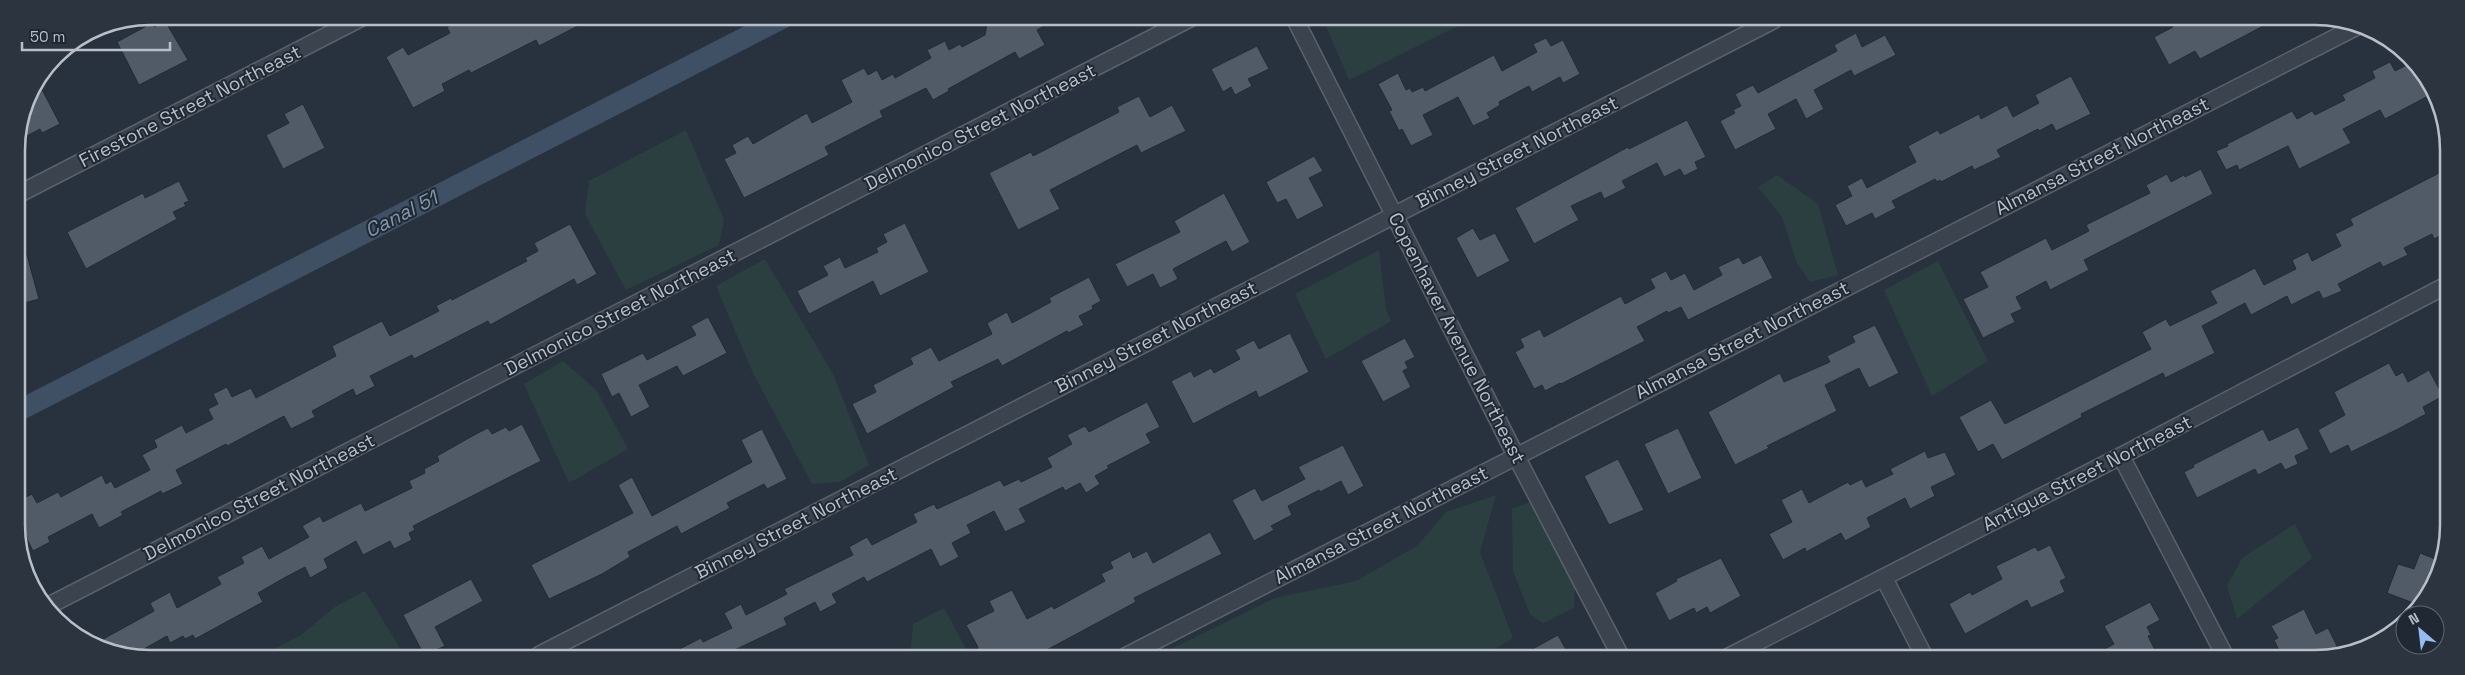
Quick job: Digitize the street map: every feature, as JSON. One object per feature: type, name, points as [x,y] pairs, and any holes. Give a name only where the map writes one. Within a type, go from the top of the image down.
[{"type":"street","name":"Firestone Street Northeast","points":[[25,191],[347,25]]},
{"type":"street","name":"Delmonico Street Northeast","points":[[53,603],[1177,25]]},
{"type":"street","name":"Copenhaver Avenue Northeast","points":[[1298,25],[1516,456],[1617,650]]},
{"type":"street","name":"Binney Street Northeast","points":[[549,650],[1764,25]]},
{"type":"street","name":"Almansa Street Northeast","points":[[1138,650],[2350,30]]},
{"type":"street","name":"Antigua Street Northeast","points":[[1742,650],[2122,456],[2440,289]]},
{"type":"street","points":[[2122,456],[2222,650]]},
{"type":"street","points":[[1884,578],[1921,650]]},
{"type":"green space","points":[[1326,25],[1460,25],[1349,80]]},
{"type":"green space","points":[[686,130],[724,220],[719,245],[626,290],[585,214],[589,181]]},
{"type":"green space","points":[[1777,175],[1818,204],[1838,275],[1810,282],[1797,263],[1782,217],[1758,187]]},
{"type":"green space","points":[[1379,250],[1386,310],[1391,321],[1326,359],[1295,294]]},
{"type":"green space","points":[[765,259],[833,374],[869,465],[840,482],[812,484],[753,373],[716,286]]},
{"type":"green space","points":[[1938,261],[1988,361],[1932,396],[1884,290]]},
{"type":"green space","points":[[563,361],[596,390],[628,449],[569,483],[524,384]]},
{"type":"green space","points":[[1496,495],[1480,552],[1513,638],[1493,650],[1169,650],[1275,598],[1356,581],[1417,546],[1446,512]]},
{"type":"green space","points":[[1530,502],[1575,582],[1574,608],[1543,623],[1530,614],[1513,571],[1512,509]]},
{"type":"green space","points":[[2295,524],[2312,558],[2237,619],[2227,586],[2242,558]]},
{"type":"green space","points":[[365,591],[401,650],[272,650],[301,635],[335,607]]},
{"type":"green space","points":[[944,608],[967,650],[911,650],[913,624]]},
{"type":"building","points":[[148,25],[153,25],[154,27],[167,25],[188,60],[139,85],[117,42]]},
{"type":"building","points":[[451,25],[580,25],[539,46],[536,40],[471,73],[469,70],[442,84],[445,91],[413,108],[386,57],[403,47],[408,55],[450,33],[447,27]]},
{"type":"building","points":[[987,25],[1046,25],[1037,30],[1045,45],[1019,59],[1015,52],[948,89],[949,91],[933,100],[926,88],[880,111],[883,117],[825,147],[829,155],[744,198],[724,159],[736,153],[732,145],[748,136],[753,144],[807,113],[812,123],[852,102],[841,80],[864,68],[868,75],[877,70],[882,80],[893,74],[895,78],[931,58],[927,50],[945,41],[949,50],[960,44],[962,47],[985,35]]},
{"type":"building","points":[[2172,25],[2265,25],[2200,59],[2195,51],[2169,65],[2154,37],[2173,27]]},
{"type":"building","points":[[1856,33],[1862,47],[1885,35],[1896,55],[1854,76],[1851,70],[1814,90],[1824,109],[1806,119],[1796,99],[1768,114],[1776,129],[1735,150],[1720,121],[1735,113],[1733,110],[1741,106],[1735,94],[1753,85],[1758,93],[1837,51],[1834,45]]},
{"type":"building","points":[[1546,38],[1551,46],[1563,40],[1580,74],[1563,83],[1560,77],[1532,92],[1529,86],[1499,102],[1500,105],[1487,113],[1490,118],[1473,126],[1458,97],[1423,115],[1433,135],[1411,146],[1402,129],[1399,131],[1389,111],[1392,110],[1378,84],[1398,73],[1406,90],[1410,88],[1412,92],[1423,87],[1425,91],[1494,55],[1502,71],[1537,52],[1533,44]]},
{"type":"building","points":[[1257,46],[1269,69],[1248,79],[1252,86],[1235,95],[1231,87],[1223,92],[1211,69]]},
{"type":"building","points":[[2390,62],[2395,71],[2406,65],[2414,74],[2428,96],[2385,119],[2380,110],[2343,129],[2351,143],[2299,169],[2288,146],[2239,170],[2237,165],[2226,170],[2216,151],[2292,111],[2297,119],[2312,111],[2315,115],[2345,100],[2342,95],[2375,78],[2372,71]]},
{"type":"building","points":[[2071,76],[2091,114],[2056,131],[2052,124],[2039,131],[2038,129],[1997,150],[2001,157],[1974,170],[1972,166],[1941,182],[1940,180],[1937,182],[1935,179],[1892,201],[1896,208],[1875,219],[1872,213],[1846,226],[1835,205],[1852,196],[1847,186],[1862,178],[1867,188],[1916,162],[1908,146],[1938,130],[1940,134],[1979,114],[1981,119],[2007,105],[2013,117],[2039,103],[2035,95]]},
{"type":"building","points":[[41,88],[60,124],[42,133],[40,129],[26,136],[29,118]]},
{"type":"building","points":[[1139,96],[1150,117],[1172,105],[1186,131],[1141,153],[1137,145],[1050,190],[1060,209],[1018,230],[989,173],[1031,152],[1033,156],[1119,112],[1117,107]]},
{"type":"building","points":[[303,104],[325,148],[283,169],[266,135],[289,123],[284,114]]},
{"type":"building","points":[[1687,120],[1706,157],[1695,162],[1698,169],[1684,176],[1680,169],[1664,177],[1657,163],[1622,181],[1626,188],[1604,199],[1601,192],[1571,206],[1579,220],[1534,244],[1515,208],[1628,147],[1629,149]]},
{"type":"building","points":[[1314,156],[1323,171],[1309,178],[1324,206],[1297,220],[1286,199],[1277,203],[1266,182]]},
{"type":"building","points":[[2201,169],[2213,194],[2084,260],[2089,270],[2050,290],[2046,281],[2016,297],[2022,309],[2011,314],[2015,322],[1983,338],[1963,299],[1988,287],[1980,272],[2046,238],[2052,250],[2089,231],[2086,225],[2150,193],[2146,185],[2167,174],[2171,182]]},
{"type":"building","points":[[2440,173],[2440,236],[2434,239],[2432,234],[2404,248],[2408,255],[2383,267],[2380,262],[2338,284],[2342,291],[2323,299],[2319,291],[2291,305],[2287,296],[2251,315],[2245,303],[2202,326],[2215,353],[2165,378],[2163,373],[2081,414],[2082,417],[2002,460],[1993,444],[1978,452],[1959,417],[1991,400],[2005,424],[2151,349],[2142,332],[2166,319],[2170,326],[2217,303],[2210,291],[2255,268],[2264,285],[2296,269],[2292,260],[2308,252],[2312,261],[2341,246],[2335,234],[2353,225],[2350,219]]},
{"type":"building","points":[[179,181],[189,201],[184,203],[186,206],[173,212],[177,219],[86,269],[67,232],[143,193],[145,198]]},
{"type":"building","points":[[1224,193],[1250,242],[1232,252],[1226,241],[1173,269],[1178,279],[1160,288],[1153,274],[1127,287],[1115,264],[1180,232],[1174,221]]},
{"type":"building","points":[[905,223],[929,272],[880,296],[873,281],[809,314],[797,291],[828,275],[823,266],[840,257],[845,268],[878,252],[876,248],[887,242],[883,234]]},
{"type":"building","points":[[570,224],[597,274],[577,285],[574,279],[490,325],[488,321],[414,359],[412,355],[370,376],[375,386],[356,396],[353,389],[312,411],[315,417],[291,429],[284,416],[227,446],[226,444],[176,470],[183,484],[162,494],[161,491],[121,512],[123,515],[99,528],[92,514],[48,537],[50,542],[33,551],[25,536],[25,498],[32,494],[37,503],[58,492],[61,497],[102,475],[106,484],[111,481],[115,488],[150,470],[142,455],[157,447],[154,440],[182,425],[186,433],[213,419],[208,409],[218,404],[213,394],[227,387],[232,397],[251,388],[256,398],[336,356],[332,346],[382,321],[390,336],[439,311],[436,306],[451,298],[452,300],[527,261],[525,258],[538,251],[534,243]]},
{"type":"building","points":[[1473,228],[1480,240],[1495,233],[1510,261],[1477,278],[1456,238]]},
{"type":"building","points":[[25,248],[39,299],[25,303]]},
{"type":"building","points":[[1761,255],[1773,278],[1688,320],[1681,307],[1668,313],[1667,311],[1637,327],[1645,341],[1545,391],[1542,385],[1534,389],[1515,352],[1524,347],[1520,339],[1540,329],[1544,337],[1621,296],[1625,304],[1655,288],[1650,279],[1666,271],[1671,280],[1685,273],[1694,290],[1722,275],[1718,267],[1739,257],[1743,264]]},
{"type":"building","points":[[1089,277],[1101,301],[1092,306],[1093,309],[1079,316],[1084,325],[1068,333],[1067,331],[1002,366],[998,359],[951,382],[954,387],[867,434],[852,404],[876,392],[873,385],[913,364],[910,358],[931,347],[939,361],[992,334],[987,323],[1007,312],[1012,323],[1051,302],[1049,298]]},
{"type":"building","points":[[708,317],[727,353],[683,376],[677,366],[639,385],[650,407],[631,417],[619,393],[612,397],[601,374],[643,353],[647,360],[696,335],[691,326]]},
{"type":"building","points":[[1875,325],[1899,373],[1869,388],[1859,368],[1825,385],[1837,411],[1767,446],[1769,448],[1735,465],[1708,412],[1780,373],[1784,382],[1830,362],[1827,356],[1855,342],[1852,336]]},
{"type":"building","points":[[1290,333],[1309,372],[1259,398],[1256,391],[1193,424],[1171,381],[1191,371],[1194,377],[1211,368],[1214,373],[1240,359],[1235,350],[1254,340],[1259,349]]},
{"type":"building","points":[[1405,338],[1415,357],[1405,362],[1408,368],[1403,371],[1411,387],[1383,402],[1361,361]]},
{"type":"building","points":[[2389,363],[2396,376],[2403,372],[2408,382],[2429,370],[2440,390],[2440,398],[2423,407],[2426,414],[2398,429],[2351,452],[2348,445],[2330,454],[2318,430],[2345,415],[2334,392]]},
{"type":"building","points":[[1147,402],[1160,427],[1146,434],[1151,443],[1107,466],[1109,468],[1095,476],[1100,484],[1086,493],[1080,483],[1065,491],[1063,487],[1019,509],[1026,522],[1005,532],[994,511],[967,525],[971,533],[952,543],[959,557],[940,567],[931,549],[867,582],[864,577],[832,594],[837,603],[820,612],[815,602],[784,618],[787,625],[734,650],[678,650],[701,638],[703,642],[732,628],[724,613],[741,604],[746,615],[787,594],[784,589],[853,555],[849,547],[867,537],[872,545],[917,522],[913,514],[934,504],[937,509],[1000,480],[1004,486],[1019,479],[1021,482],[1052,467],[1047,458],[1072,444],[1067,435],[1085,426],[1089,432]]},
{"type":"building","points":[[522,424],[541,461],[413,526],[415,530],[409,533],[412,540],[394,549],[390,541],[363,555],[356,541],[324,559],[328,568],[310,578],[305,567],[284,578],[258,593],[263,602],[195,639],[193,635],[185,639],[183,636],[170,643],[167,636],[142,650],[126,648],[102,640],[154,611],[150,603],[170,592],[177,608],[221,584],[217,577],[244,563],[241,557],[262,546],[269,559],[309,537],[302,526],[320,516],[323,522],[361,503],[365,511],[412,488],[409,481],[425,473],[424,469],[439,461],[437,456],[476,434],[488,428],[492,434],[506,427],[509,431]]},
{"type":"building","points":[[2298,427],[2309,449],[2295,456],[2298,464],[2285,470],[2281,463],[2258,475],[2255,469],[2197,498],[2184,472],[2194,467],[2193,465],[2263,429],[2269,441]]},
{"type":"building","points":[[1678,428],[1702,478],[1668,494],[1644,444]]},
{"type":"building","points":[[762,429],[787,479],[767,489],[764,484],[727,503],[730,508],[681,534],[677,526],[628,552],[630,557],[602,574],[549,599],[531,565],[633,513],[618,485],[632,477],[652,516],[752,462],[741,440]]},
{"type":"building","points":[[1343,445],[1364,486],[1348,495],[1341,481],[1320,492],[1319,490],[1288,506],[1292,515],[1271,526],[1274,530],[1254,541],[1232,500],[1255,488],[1262,501],[1305,479],[1298,467]]},
{"type":"building","points":[[1925,451],[1928,458],[1945,452],[1956,475],[1931,487],[1935,496],[1910,509],[1905,498],[1867,518],[1871,527],[1845,541],[1841,533],[1806,552],[1805,548],[1783,560],[1769,534],[1792,522],[1781,500],[1802,489],[1809,503],[1848,482],[1850,485],[1862,479],[1866,487],[1893,474],[1890,469]]},
{"type":"building","points":[[1618,459],[1644,510],[1609,525],[1584,476]]},
{"type":"building","points":[[1210,532],[1222,554],[1134,598],[1136,602],[1047,650],[977,650],[978,647],[966,625],[994,611],[989,601],[1012,590],[1027,619],[1052,606],[1054,609],[1105,581],[1101,574],[1113,568],[1110,562],[1130,551],[1133,558],[1147,551],[1153,563]]},
{"type":"building","points":[[2050,545],[2066,578],[2060,581],[2065,592],[2031,608],[2027,600],[1965,634],[1949,604],[1970,592],[1972,595],[2002,579],[1996,566],[2035,547],[2038,551]]},
{"type":"building","points":[[2420,553],[2435,559],[2423,588],[2412,603],[2387,593],[2398,564],[2414,569]]},
{"type":"building","points":[[1721,558],[1741,596],[1710,613],[1707,607],[1696,613],[1694,608],[1669,621],[1655,593],[1677,581],[1676,579]]},
{"type":"building","points":[[471,579],[483,601],[435,627],[445,646],[436,650],[421,650],[403,615]]},
{"type":"building","points":[[2150,602],[2160,620],[2147,627],[2151,635],[2148,636],[2155,650],[2103,650],[2114,644],[2104,626]]},
{"type":"building","points":[[2304,609],[2316,634],[2328,628],[2338,648],[2323,650],[2279,650],[2274,640],[2278,638],[2271,626]]},
{"type":"building","points":[[1558,635],[1566,650],[1531,650]]},
{"type":"waterway","name":"Canal 51","points":[[25,407],[769,25]]}]
